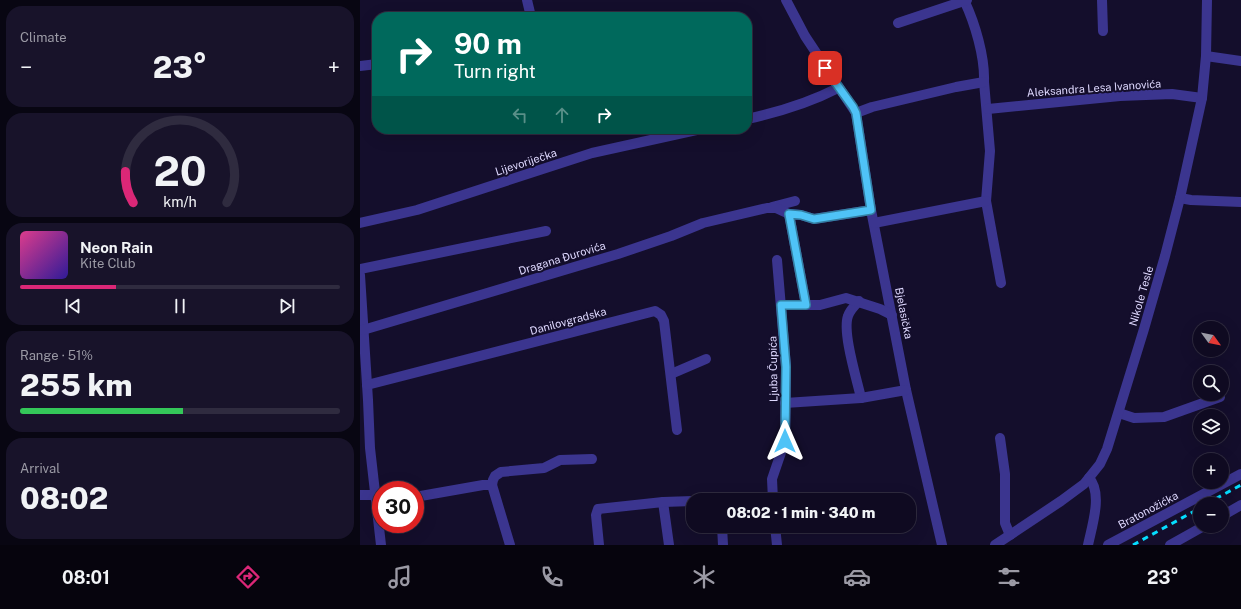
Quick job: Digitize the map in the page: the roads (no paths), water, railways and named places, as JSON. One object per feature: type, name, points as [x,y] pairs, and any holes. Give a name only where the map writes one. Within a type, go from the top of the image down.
[{"type":"street","points":[[527,0],[529,12]]},
{"type":"street","name":"Bjelasička","points":[[786,0],[805,36],[838,88],[856,113],[871,210],[906,390],[942,545]]},
{"type":"street","points":[[898,23],[965,0],[970,12],[985,72],[984,82],[988,109],[990,150],[986,201],[1001,283]]},
{"type":"street","points":[[1102,0],[1103,30]]},
{"type":"street","name":"Nikole Tesle","points":[[996,545],[1061,502],[1089,478],[1104,457],[1119,413],[1165,256],[1180,198],[1202,98],[1206,56],[1207,0]]},
{"type":"street","points":[[1206,56],[1241,61]]},
{"type":"street","points":[[360,66],[372,65]]},
{"type":"street","points":[[856,113],[872,107],[956,86],[984,82]]},
{"type":"street","points":[[752,118],[807,103],[838,88]]},
{"type":"street","name":"Aleksandra Lesa Ivanovića","points":[[988,109],[1120,96],[1172,94],[1202,98]]},
{"type":"street","name":"Lijevoriječka","points":[[360,223],[417,210],[592,154],[679,134]]},
{"type":"street","points":[[1180,198],[1191,200],[1241,202]]},
{"type":"street","name":"Dragana Đurovića","points":[[363,330],[618,254],[671,236],[703,223],[795,201]]},
{"type":"street","points":[[874,223],[986,201]]},
{"type":"street","name":"Dragana Đurovića","points":[[767,208],[776,208],[789,214],[801,215],[814,219],[871,210]]},
{"type":"street","points":[[789,214],[806,305]]},
{"type":"street","points":[[360,269],[546,231]]},
{"type":"street","name":"Ljuba Čupića","points":[[773,493],[772,479],[785,441],[785,360],[777,260]]},
{"type":"street","points":[[360,275],[363,330],[362,349],[367,385],[364,400],[374,481]]},
{"type":"street","points":[[781,305],[820,305],[846,298],[859,301],[892,315]]},
{"type":"street","points":[[859,301],[848,314],[846,321],[847,337],[861,398]]},
{"type":"street","name":"Danilovgradska","points":[[367,385],[653,311],[661,315],[664,321],[677,430]]},
{"type":"street","points":[[671,374],[706,359]]},
{"type":"street","points":[[785,404],[861,398],[906,390]]},
{"type":"street","points":[[1119,413],[1134,418],[1164,417],[1209,401]]},
{"type":"street","points":[[1000,438],[1005,474],[1004,523],[1010,535]]},
{"type":"street","points":[[510,545],[492,485],[495,476],[501,472],[544,468],[560,460],[592,459]]},
{"type":"street","name":"Bratonožićka","points":[[1108,545],[1241,474]]},
{"type":"street","points":[[1088,545],[1096,496],[1095,487],[1089,478]]},
{"type":"street","points":[[424,495],[483,485],[492,485]]},
{"type":"street","points":[[360,495],[372,499]]},
{"type":"street","points":[[599,545],[596,515],[598,509],[663,502],[686,501]]},
{"type":"street","points":[[663,502],[669,545]]},
{"type":"street","points":[[1229,512],[1241,505]]},
{"type":"street","points":[[1170,545],[1193,532]]},
{"type":"street","points":[[380,533],[381,545]]},
{"type":"street","points":[[723,533],[724,545]]},
{"type":"street","points":[[776,533],[777,545]]},
{"type":"railway","points":[[1219,497],[1241,485]]},
{"type":"railway","points":[[1133,545],[1193,512]]}]
